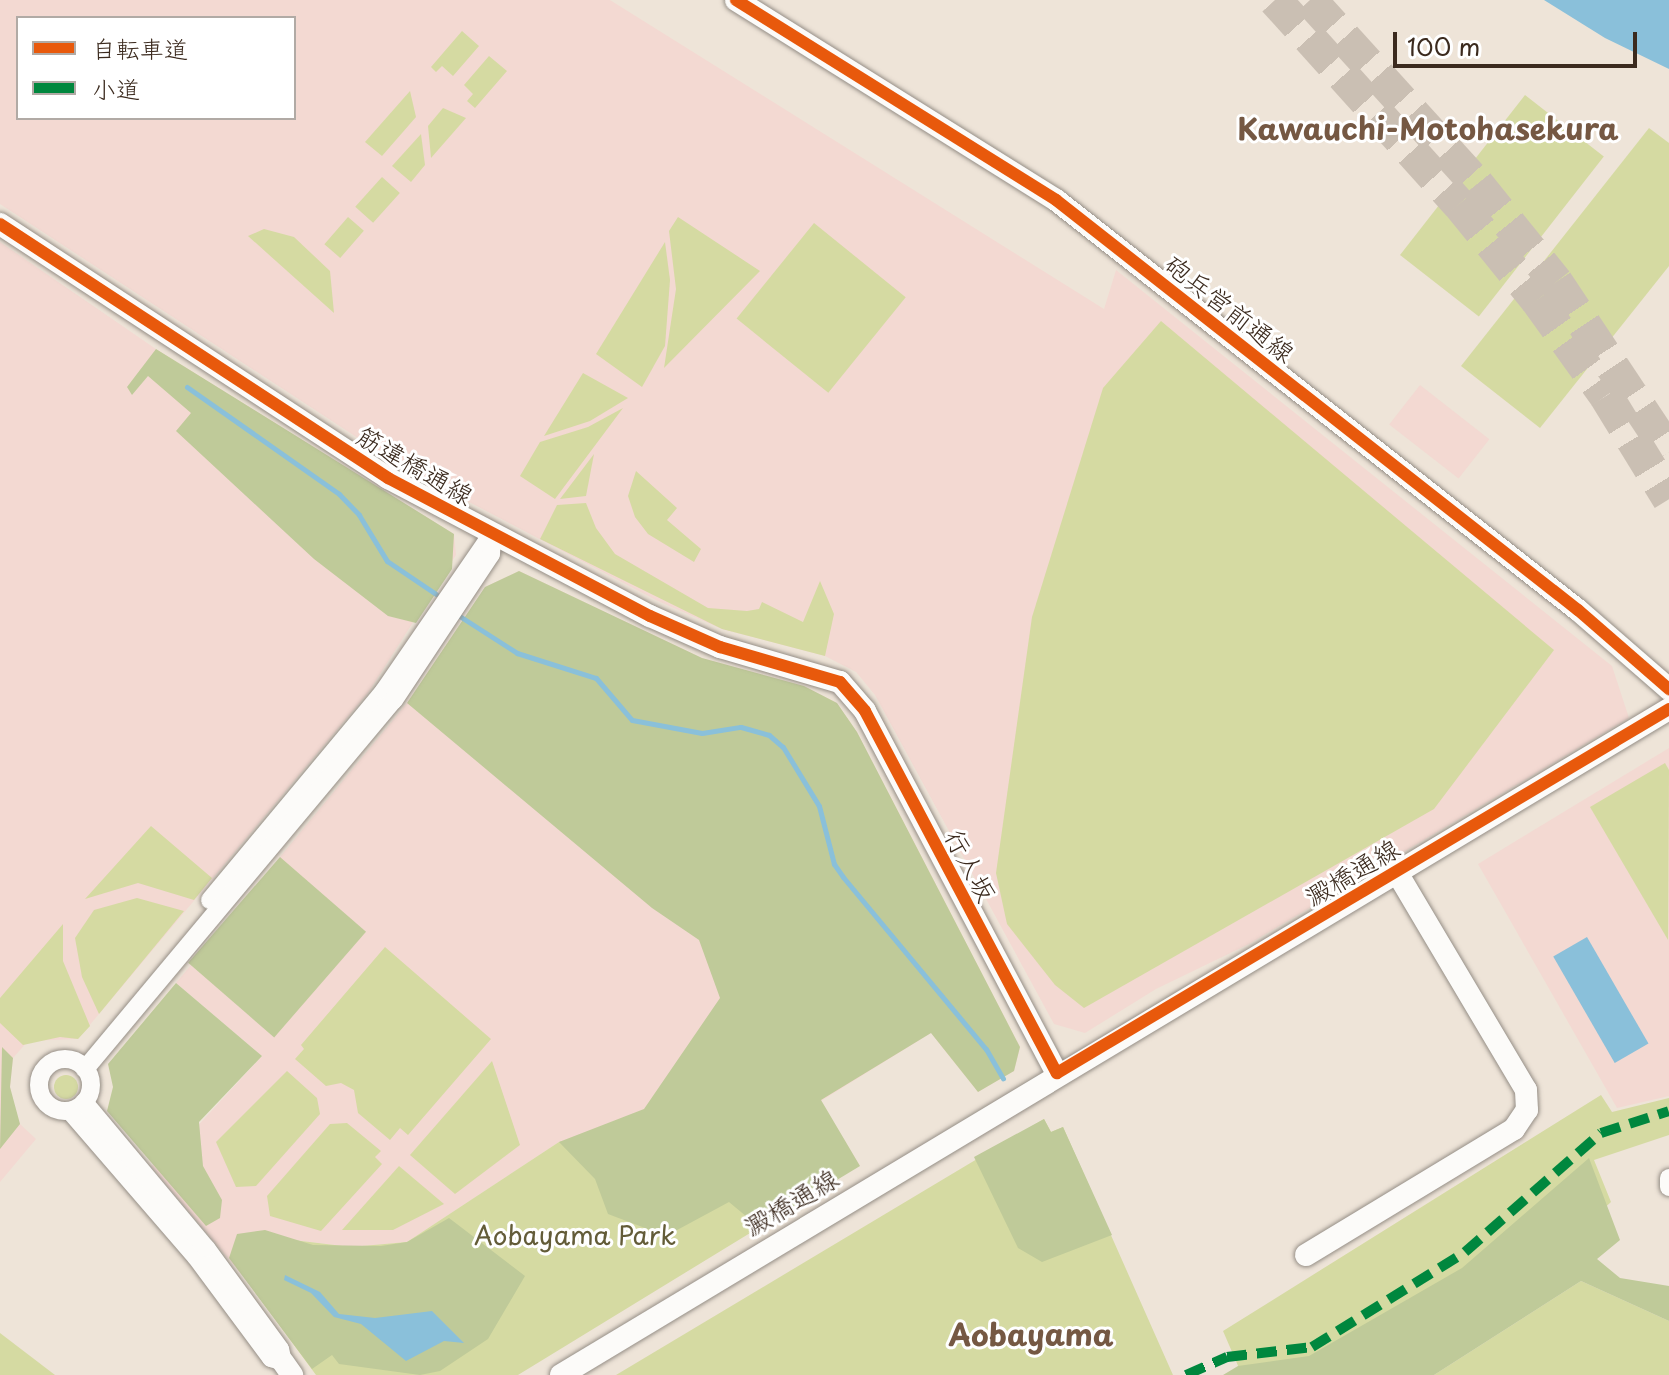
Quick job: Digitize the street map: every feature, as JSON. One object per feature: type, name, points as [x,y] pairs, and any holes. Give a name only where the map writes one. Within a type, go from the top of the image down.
[{"type":"street","name":"砲兵営前通線","points":[[736,0],[1056,200],[1578,610],[1669,689]]},
{"type":"street","name":"筋違橋通線","points":[[0,224],[388,478],[492,534],[720,647],[840,682]]},
{"type":"street","points":[[80,1066],[384,691],[492,534]]},
{"type":"street","name":"行人坂","points":[[840,682],[865,711],[1057,1073]]},
{"type":"street","name":"澱橋通線","points":[[561,1375],[1057,1073],[1669,709]]},
{"type":"street","points":[[1306,1255],[1514,1129],[1527,1110],[1526,1090],[1396,871]]},
{"type":"street","points":[[77,1106],[49,1106],[39,1084],[52,1063],[80,1066]]},
{"type":"street","points":[[77,1106],[91,1083],[80,1066]]},
{"type":"street","points":[[77,1106],[271,1358],[287,1369]]},
{"type":"street","points":[[1669,1178],[1669,1187]]},
{"type":"shaded area","points":[[0,0],[610,0],[1104,309],[1116,270],[1612,666],[1629,718],[1249,944],[1156,989],[1085,1033],[1054,1024],[875,695],[856,672],[825,656],[722,629],[658,601],[390,459],[0,204]]},
{"type":"shaded area","points":[[0,242],[156,349],[454,534],[456,555],[368,693],[78,1039],[28,1041],[13,1058],[10,1087],[15,1110],[20,1124],[36,1139],[0,1182]]},
{"type":"shaded area","points":[[1420,385],[1489,439],[1459,479],[1389,424]]},
{"type":"shaded area","points":[[519,571],[702,658],[804,686],[837,703],[857,732],[1020,1047],[1014,1071],[978,1092],[931,1033],[821,1101],[860,1166],[559,1142],[407,1242],[351,1247],[286,1239],[246,1280],[151,1166],[171,1155],[262,1056],[176,983],[407,703],[485,587]]},
{"type":"shaded area","points":[[1669,748],[1669,1096],[1617,1108],[1478,864]]},
{"type":"green space","points":[[462,31],[479,46],[453,76],[442,66],[436,72],[431,67]]},
{"type":"green space","points":[[489,56],[507,71],[475,108],[467,101],[473,94],[464,85]]},
{"type":"green space","points":[[410,91],[416,117],[382,156],[365,142]]},
{"type":"green space","points":[[1525,95],[1604,157],[1479,317],[1400,255]]},
{"type":"green space","points":[[443,108],[466,118],[431,158],[428,126]]},
{"type":"green space","points":[[1649,128],[1669,143],[1669,266],[1540,428],[1461,366]]},
{"type":"green space","points":[[421,134],[425,165],[411,182],[392,166]]},
{"type":"green space","points":[[382,177],[400,193],[373,223],[355,207]]},
{"type":"green space","points":[[348,217],[364,231],[340,258],[324,244]]},
{"type":"green space","points":[[678,217],[760,271],[664,368],[676,289],[669,231]]},
{"type":"green space","points":[[814,223],[906,297],[828,393],[737,319]]},
{"type":"green space","points":[[264,229],[294,237],[330,271],[334,313],[248,236]]},
{"type":"green space","points":[[665,242],[670,280],[665,346],[642,387],[596,354]]},
{"type":"green space","points":[[1161,321],[1554,650],[1434,809],[1084,1008],[1055,985],[1007,924],[996,873],[1032,617],[1103,388]]},
{"type":"green space","points":[[156,349],[454,534],[452,569],[416,623],[388,616],[314,559],[176,431],[191,413],[148,376],[132,395],[127,387]]},
{"type":"green space","points":[[583,373],[628,398],[590,421],[544,436]]},
{"type":"green space","points":[[623,408],[555,499],[520,476],[540,442],[588,427]]},
{"type":"green space","points":[[594,454],[586,496],[560,499]]},
{"type":"green space","points":[[636,471],[677,508],[667,520],[701,549],[694,562],[648,534],[635,517],[628,496]]},
{"type":"green space","points":[[586,503],[596,528],[615,554],[708,608],[747,611],[759,609],[762,602],[803,622],[820,581],[834,614],[825,656],[722,629],[540,539],[557,505]]},
{"type":"green space","points":[[519,571],[702,658],[804,686],[837,703],[857,732],[1020,1047],[1014,1071],[978,1092],[931,1033],[821,1100],[860,1166],[759,1227],[729,1202],[666,1236],[608,1214],[595,1179],[559,1142],[644,1109],[720,998],[699,940],[652,908],[407,703],[485,587]]},
{"type":"green space","points":[[1665,763],[1669,770],[1668,940],[1590,807]]},
{"type":"green space","points":[[151,826],[212,878],[194,900],[138,883],[85,899]]},
{"type":"green space","points":[[280,857],[366,932],[274,1037],[188,963]]},
{"type":"green space","points":[[137,898],[184,911],[99,1014],[82,977],[75,938],[94,910]]},
{"type":"green space","points":[[63,924],[63,961],[90,1026],[78,1039],[60,1037],[23,1045],[0,1023],[0,998]]},
{"type":"green space","points":[[385,947],[491,1039],[408,1135],[400,1128],[390,1140],[358,1113],[354,1090],[341,1083],[326,1086],[295,1059],[304,1049],[301,1045]]},
{"type":"green space","points":[[176,983],[262,1056],[199,1122],[203,1166],[222,1200],[220,1218],[206,1226],[107,1111],[113,1087],[108,1064]]},
{"type":"green space","points":[[2,1047],[13,1058],[10,1087],[20,1124],[0,1149]]},
{"type":"green space","points":[[492,1061],[520,1145],[455,1194],[410,1155]]},
{"type":"green space","points":[[287,1071],[317,1098],[320,1114],[256,1186],[236,1187],[216,1142]]},
{"type":"green space","points":[[66,1075],[77,1082],[78,1087],[71,1098],[66,1099],[55,1092],[54,1087],[61,1076]]},
{"type":"green space","points":[[1601,1095],[1612,1112],[1669,1098],[1669,1135],[1594,1160],[1611,1202],[1544,1264],[1409,1375],[1242,1375],[1223,1331]]},
{"type":"green space","name":"Aobayama Park","points":[[1044,1119],[1051,1132],[1063,1127],[1173,1375],[616,1375]]},
{"type":"green space","points":[[1044,1119],[1051,1132],[1063,1127],[1112,1235],[1042,1262],[1018,1248],[974,1157]]},
{"type":"green space","points":[[347,1123],[381,1151],[375,1157],[382,1164],[321,1231],[270,1216],[267,1196],[330,1124]]},
{"type":"green space","name":"Aobayama Park","points":[[635,1125],[804,1200],[518,1375],[316,1375],[246,1280],[285,1239],[351,1247],[407,1242],[559,1142]]},
{"type":"green space","points":[[1589,1158],[1620,1240],[1597,1259],[1620,1278],[1669,1286],[1669,1321],[1581,1281],[1434,1375],[1223,1375],[1238,1366],[1309,1356],[1462,1268]]},
{"type":"green space","points":[[399,1166],[444,1204],[393,1230],[342,1230]]},
{"type":"green space","points":[[449,1218],[525,1276],[488,1339],[440,1371],[420,1375],[339,1364],[332,1355],[312,1369],[229,1258],[237,1234],[265,1230],[313,1245],[381,1246],[407,1242]]},
{"type":"green space","points":[[1581,1281],[1669,1321],[1669,1375],[1434,1375]]},
{"type":"green space","points":[[0,1333],[55,1375],[0,1375]]},
{"type":"water","points":[[1544,0],[1669,0],[1669,69],[1605,38]]},
{"type":"water","points":[[1587,937],[1648,1044],[1615,1063],[1553,956]]},
{"type":"water","points":[[285,1275],[320,1292],[339,1314],[375,1318],[432,1311],[464,1343],[444,1341],[406,1361],[361,1324],[334,1317],[311,1293],[284,1280]]},
{"type":"waterway","points":[[187,387],[339,494],[359,515],[387,561],[436,594]]},
{"type":"waterway","points":[[461,617],[517,653],[596,678],[632,720],[702,733],[741,727],[769,735],[783,747],[819,806],[834,864],[986,1049],[1003,1078]]},
{"type":"tunnel","points":[[1275,0],[1459,204],[1537,300],[1606,396],[1669,499]]},
{"type":"tunnel","points":[[1310,0],[1477,184],[1556,282],[1669,452]]},
{"type":"marked path","points":[[1186,1375],[1227,1357],[1312,1347],[1465,1252],[1601,1133],[1669,1111]]},
{"type":"cycle path","points":[[736,0],[1056,200],[1578,610],[1669,689]]},
{"type":"cycle path","points":[[0,224],[388,478],[650,616],[720,647],[840,682],[865,711],[1057,1073],[1669,709]]},
{"type":"district","name":"Kawauchi-Motohasekura","points":[[1428,128]]},
{"type":"district","name":"Aobayama","points":[[1031,1334]]}]
